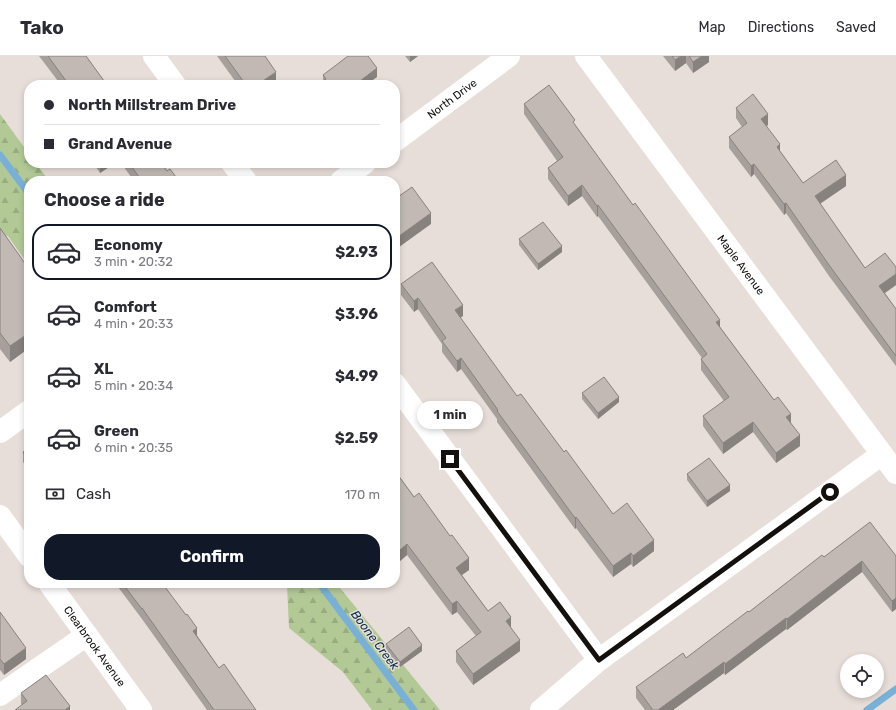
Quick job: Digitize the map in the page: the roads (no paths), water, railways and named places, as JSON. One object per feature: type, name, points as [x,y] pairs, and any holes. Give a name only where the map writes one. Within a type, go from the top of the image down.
[{"type":"street","points":[[154,56],[171,80]]},
{"type":"street","name":"North Drive","points":[[400,137],[509,56]]},
{"type":"street","name":"Maple Avenue","points":[[586,56],[896,473]]},
{"type":"street","points":[[236,168],[242,176]]},
{"type":"street","points":[[348,176],[358,168]]},
{"type":"street","points":[[400,391],[599,660]]},
{"type":"street","points":[[0,432],[24,415]]},
{"type":"street","points":[[540,710],[599,660],[882,454]]},
{"type":"street","points":[[0,516],[24,549]]},
{"type":"street","name":"Clearbrook Avenue","points":[[53,588],[141,710]]},
{"type":"street","points":[[0,695],[87,635]]},
{"type":"waterway","name":"Boone Creek","points":[[0,155],[24,187]]},
{"type":"waterway","name":"Boone Creek","points":[[323,588],[414,710]]},
{"type":"waterway","points":[[867,710],[896,689]]}]
